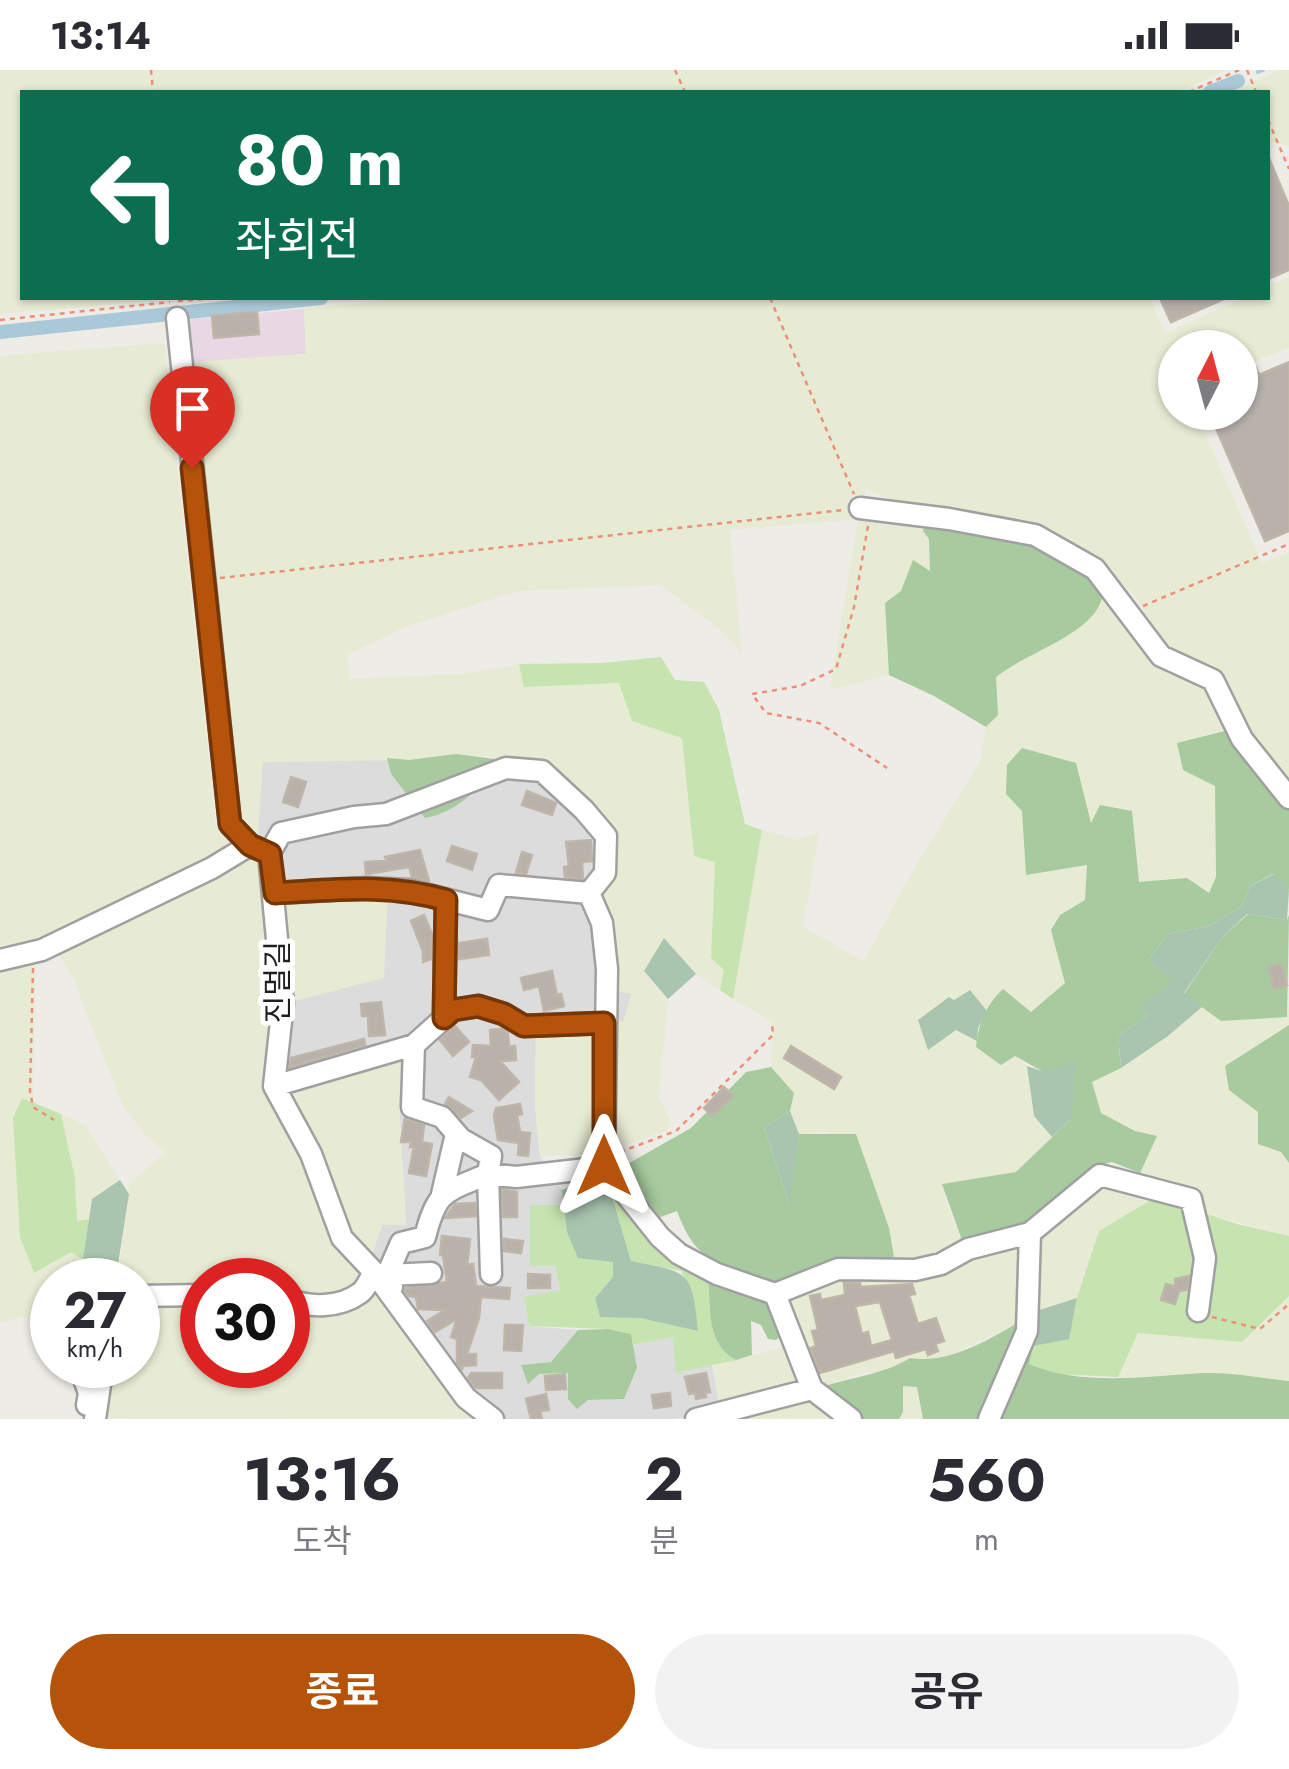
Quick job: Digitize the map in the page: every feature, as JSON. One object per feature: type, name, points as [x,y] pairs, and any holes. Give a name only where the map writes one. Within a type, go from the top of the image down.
[{"type":"street","points":[[175,305],[230,824],[250,845],[270,854],[281,833],[354,816],[386,814],[506,768],[542,772],[606,836],[606,873],[589,893]]},
{"type":"street","points":[[865,509],[949,519],[1036,536],[1095,569],[1161,656],[1213,680],[1242,739],[1289,798]]},
{"type":"street","points":[[0,960],[42,950],[212,868],[250,845]]},
{"type":"street","name":"진멀길","points":[[270,854],[282,1003],[274,1086]]},
{"type":"street","points":[[275,893],[408,890],[488,910],[498,885],[589,893]]},
{"type":"street","points":[[589,893],[602,923],[606,954],[604,1162],[660,1238],[679,1254],[717,1274],[775,1294],[838,1269],[915,1270],[1030,1233],[1100,1175],[1192,1199],[1205,1258],[1198,1312]]},
{"type":"street","points":[[444,1018],[446,900]]},
{"type":"street","points":[[493,1419],[466,1398],[401,1312],[381,1274],[342,1238],[312,1154],[274,1086],[414,1045],[453,1010],[478,1006],[504,1014],[524,1026],[604,1023]]},
{"type":"street","points":[[414,1045],[412,1107],[442,1117],[456,1134],[491,1156],[488,1174],[492,1274]]},
{"type":"street","points":[[310,1306],[327,1305],[361,1293],[381,1274],[401,1243],[425,1236],[442,1194],[456,1134]]},
{"type":"street","points":[[442,1194],[488,1174],[516,1177],[604,1162]]},
{"type":"street","points":[[989,1419],[1027,1331],[1030,1233]]},
{"type":"street","points":[[381,1274],[432,1273]]},
{"type":"street","points":[[775,1294],[812,1389],[851,1419]]},
{"type":"street","points":[[696,1419],[812,1389]]},
{"type":"path","points":[[1194,90],[1240,70]]},
{"type":"path","points":[[1270,125],[1289,168]]},
{"type":"path","points":[[0,320],[208,300]]},
{"type":"path","points":[[771,300],[865,509],[854,607],[836,670],[800,686],[752,694],[766,713],[819,723],[886,768]]},
{"type":"path","points":[[204,580],[865,509]]},
{"type":"path","points":[[1127,613],[1289,544]]},
{"type":"path","points":[[33,952],[30,1091],[33,1107],[54,1120]]},
{"type":"path","points":[[604,1162],[676,1132],[773,1035],[772,1022]]},
{"type":"path","points":[[1198,1312],[1260,1330],[1289,1304]]},
{"type":"shaded area","points":[[304,309],[306,354],[193,362],[185,320]]},
{"type":"shaded area","points":[[387,758],[391,774],[425,818],[508,773],[542,777],[603,840],[586,899],[632,994],[623,1022],[581,1016],[536,1022],[535,1106],[540,1156],[562,1190],[564,1205],[530,1205],[530,1266],[555,1266],[560,1290],[524,1298],[529,1326],[578,1330],[551,1362],[522,1366],[539,1374],[568,1373],[588,1400],[624,1399],[637,1369],[633,1345],[674,1337],[677,1373],[712,1365],[720,1409],[676,1419],[498,1419],[472,1399],[371,1257],[382,1225],[406,1224],[399,1103],[403,1041],[268,1093],[280,888],[279,855],[258,833],[262,762]]},
{"type":"green space","points":[[0,70],[1228,70],[1182,90],[20,90],[20,300],[164,300],[0,314]]},
{"type":"green space","points":[[1280,70],[1289,70],[1289,146],[1270,141],[1270,90],[1234,90]]},
{"type":"green space","points":[[1289,277],[1289,348],[1258,360],[1258,330],[1172,330],[1239,300],[1270,300],[1270,285]]},
{"type":"green space","points":[[387,300],[1152,300],[1164,330],[1158,330],[1158,430],[1203,430],[1262,563],[1289,552],[1289,785],[1255,744],[1212,669],[1156,639],[1137,598],[1096,556],[892,500],[866,489],[859,519],[926,524],[929,539],[931,572],[886,603],[889,675],[830,690],[858,519],[730,530],[742,652],[718,628],[660,585],[518,591],[408,626],[348,654],[349,679],[462,674],[519,664],[525,687],[619,683],[632,721],[682,738],[694,856],[715,862],[711,957],[724,970],[720,990],[696,974],[665,939],[644,971],[668,999],[659,1097],[671,1122],[668,1130],[612,1149],[611,1020],[623,1022],[632,994],[612,990],[595,894],[610,877],[616,835],[541,761],[456,754],[409,760],[263,762],[258,833],[241,820],[193,362],[306,354],[304,309]]},
{"type":"green space","points":[[164,343],[216,826],[233,847],[55,933],[0,950],[0,356]]},
{"type":"green space","points":[[932,508],[1003,520],[1053,535],[1075,545],[1109,573],[1098,607],[1087,621],[996,677],[998,715],[986,727],[889,675],[885,603],[901,591],[913,560],[930,571],[929,539],[923,531]]},
{"type":"green space","points":[[1103,591],[1208,687],[1225,731],[1177,743],[1183,770],[1215,786],[1216,877],[1209,894],[1187,878],[1139,883],[1132,812],[1091,825],[1047,757],[1022,748],[1006,793],[1022,811],[1026,875],[1088,865],[1085,901],[1060,915],[1065,983],[1031,1012],[992,999],[987,1011],[970,991],[956,1030],[977,1041],[976,1048],[1015,1056],[1027,1066],[1034,1116],[1052,1137],[1016,1172],[943,1184],[963,1243],[928,1259],[907,1262],[894,1257],[889,1228],[828,1132],[799,1134],[790,1111],[794,1093],[771,1067],[772,1022],[733,999],[762,830],[798,840],[819,832],[803,927],[864,961],[980,761],[986,727],[998,715],[995,677],[1065,637],[1097,610]]},
{"type":"green space","points":[[661,657],[675,680],[704,682],[719,710],[745,824],[762,830],[733,999],[720,990],[724,970],[711,958],[715,862],[694,856],[682,738],[632,721],[619,683],[524,687],[519,664],[602,663]]},
{"type":"green space","points":[[1225,731],[1289,807],[1289,890],[1273,874],[1250,886],[1242,907],[1208,926],[1168,934],[1148,960],[1175,982],[1141,1006],[1148,1015],[1118,1036],[1121,1068],[1092,1082],[1101,1113],[1135,1131],[1157,1136],[1140,1173],[1112,1162],[1092,1167],[1044,1212],[1024,1224],[963,1243],[942,1184],[1016,1172],[1071,1119],[1042,1071],[1015,1056],[1001,1065],[976,1047],[984,1015],[1003,989],[1031,1012],[1065,983],[1051,930],[1060,915],[1085,900],[1087,865],[1026,875],[1022,811],[1006,794],[1007,765],[1022,748],[1076,763],[1091,823],[1100,805],[1132,811],[1139,882],[1187,878],[1209,893],[1216,877],[1215,786],[1183,770],[1177,743]]},
{"type":"green space","points":[[456,754],[503,760],[459,804],[425,818],[391,774],[387,758],[409,760]]},
{"type":"green space","points":[[251,860],[264,868],[278,1006],[270,1008],[268,1093],[365,1274],[363,1283],[322,1301],[310,1299],[310,1258],[180,1258],[180,1290],[160,1291],[160,1258],[120,1258],[130,1183],[166,1152],[148,1138],[123,1106],[73,978],[57,951],[138,909]]},
{"type":"green space","points":[[1274,874],[1289,890],[1287,920],[1247,914],[1221,939],[1184,993],[1202,1007],[1121,1068],[1118,1036],[1148,1015],[1140,1006],[1174,982],[1148,960],[1168,934],[1208,926],[1242,907],[1250,886]]},
{"type":"green space","points":[[388,895],[384,978],[290,1002],[282,901]]},
{"type":"green space","points":[[1248,914],[1287,920],[1289,915],[1287,1017],[1221,1021],[1184,994],[1221,939]]},
{"type":"green space","points":[[664,938],[696,974],[668,999],[644,971]]},
{"type":"green space","points":[[36,958],[33,1101],[22,1098],[13,1118],[16,1154],[71,1251],[80,1258],[30,1258],[30,1316],[0,1322],[0,966]]},
{"type":"green space","points":[[970,990],[987,1011],[978,1028],[977,1041],[956,1030],[928,1050],[918,1020],[949,997],[954,1000]]},
{"type":"green space","points":[[1289,1006],[1289,1025],[1229,1090],[1258,1112],[1289,1163],[1289,1236],[1203,1213],[1195,1190],[1140,1173],[1156,1136],[1135,1131],[1101,1113],[1092,1082],[1168,1036],[1202,1007],[1222,1021],[1286,1017]]},
{"type":"green space","points":[[1289,1025],[1289,1163],[1281,1152],[1258,1144],[1258,1112],[1229,1090],[1225,1066]]},
{"type":"green space","points":[[599,1029],[598,1154],[540,1156],[535,1106],[536,1030]]},
{"type":"green space","points":[[402,1056],[399,1103],[406,1225],[382,1225],[371,1257],[348,1236],[281,1088]]},
{"type":"green space","points":[[1076,1062],[1071,1119],[1052,1137],[1034,1116],[1027,1066],[1042,1071]]},
{"type":"green space","points":[[771,1067],[794,1093],[790,1111],[764,1127],[789,1204],[799,1134],[856,1134],[889,1228],[894,1257],[787,1284],[766,1281],[782,1335],[776,1340],[768,1339],[761,1325],[751,1321],[752,1355],[736,1360],[726,1353],[714,1334],[708,1275],[739,1272],[699,1250],[677,1211],[658,1218],[624,1166],[691,1128],[746,1072]]},
{"type":"green space","points":[[22,1098],[61,1114],[75,1178],[77,1221],[91,1219],[83,1258],[71,1252],[60,1258],[30,1258],[30,1263],[20,1237],[13,1118]]},
{"type":"green space","points":[[790,1111],[799,1134],[790,1207],[764,1127]]},
{"type":"green space","points":[[61,1114],[85,1125],[120,1180],[92,1199],[91,1219],[77,1221],[75,1178]]},
{"type":"green space","points":[[120,1180],[129,1194],[119,1258],[83,1258],[92,1199]]},
{"type":"green space","points":[[585,1183],[609,1186],[631,1261],[665,1268],[684,1277],[693,1295],[698,1331],[640,1318],[600,1317],[595,1298],[613,1277],[613,1262],[578,1258],[567,1232],[562,1190]]},
{"type":"green space","points":[[1103,1183],[1156,1197],[1099,1231],[1077,1298],[1033,1312],[1042,1235]]},
{"type":"green space","points":[[609,1186],[708,1275],[714,1334],[726,1353],[736,1360],[676,1373],[673,1337],[633,1345],[631,1334],[608,1329],[529,1326],[524,1297],[560,1290],[555,1266],[530,1266],[530,1205],[564,1205],[567,1232],[613,1261],[613,1277],[595,1298],[600,1316],[640,1318],[698,1331],[689,1288],[681,1271],[631,1261]]},
{"type":"green space","points":[[1156,1197],[1237,1224],[1289,1236],[1289,1296],[1242,1342],[1138,1333],[1118,1377],[1053,1374],[1029,1364],[1033,1346],[1069,1338],[1077,1298],[1099,1231]]},
{"type":"green space","points":[[1023,1243],[1020,1308],[1015,1324],[947,1357],[929,1361],[910,1358],[890,1371],[863,1373],[822,1387],[782,1296],[839,1274],[967,1256]]},
{"type":"green space","points":[[373,1286],[440,1381],[486,1419],[102,1418],[107,1388],[160,1388],[160,1306],[180,1305],[180,1388],[310,1388],[310,1302]]},
{"type":"green space","points":[[1289,1296],[1289,1381],[1208,1373],[1150,1379],[1118,1377],[1138,1333],[1242,1342]]},
{"type":"green space","points":[[1077,1298],[1069,1339],[1033,1346],[1033,1312]]},
{"type":"green space","points":[[1020,1308],[1033,1312],[1035,1338],[1029,1364],[1093,1378],[1215,1373],[1289,1381],[1289,1419],[923,1419],[917,1387],[903,1386],[903,1412],[899,1419],[860,1419],[822,1387],[879,1372],[910,1358],[937,1358],[964,1350],[1014,1325]]},
{"type":"green space","points":[[608,1329],[631,1334],[637,1368],[624,1399],[588,1400],[577,1409],[568,1399],[568,1373],[539,1374],[528,1384],[521,1365],[551,1362],[578,1330]]},
{"type":"green space","points":[[783,1348],[799,1384],[720,1409],[712,1365]]},
{"type":"green space","points":[[902,1386],[917,1386],[923,1419],[899,1419]]},
{"type":"green space","points":[[814,1400],[837,1419],[713,1419],[779,1403]]},
{"type":"building","points":[[1270,161],[1289,206],[1289,270],[1270,278]]},
{"type":"building","points":[[1161,300],[1221,300],[1171,322]]},
{"type":"building","points":[[257,312],[259,334],[214,338],[212,316]]},
{"type":"building","points":[[1289,362],[1289,531],[1265,541],[1217,430],[1258,430],[1259,375]]},
{"type":"building","points":[[291,777],[306,782],[298,807],[283,802]]},
{"type":"building","points":[[527,791],[556,803],[552,815],[522,805]]},
{"type":"building","points":[[591,840],[592,861],[582,862],[583,879],[565,877],[564,867],[569,866],[566,842]]},
{"type":"building","points":[[452,846],[477,854],[472,870],[447,861]]},
{"type":"building","points":[[420,850],[429,881],[412,877],[409,867],[366,874],[365,862],[387,861],[385,857]]},
{"type":"building","points":[[522,852],[532,855],[526,874],[516,873]]},
{"type":"building","points":[[424,915],[432,934],[431,959],[423,962],[423,951],[411,921]]},
{"type":"building","points":[[487,939],[489,955],[459,959],[459,943]]},
{"type":"building","points":[[1281,964],[1287,985],[1274,988],[1269,967]]},
{"type":"building","points":[[552,971],[557,995],[561,994],[564,1006],[544,1011],[539,986],[524,990],[521,978]]},
{"type":"building","points":[[381,1002],[385,1035],[369,1036],[368,1016],[362,1016],[361,1004]]},
{"type":"building","points":[[455,1026],[469,1042],[453,1056],[440,1040]]},
{"type":"building","points":[[490,1030],[508,1033],[509,1047],[515,1046],[516,1060],[500,1061],[519,1082],[499,1100],[481,1080],[470,1077],[476,1057],[472,1057],[473,1045],[491,1046]]},
{"type":"building","points":[[364,1039],[365,1045],[290,1067],[291,1058]]},
{"type":"building","points":[[791,1046],[841,1077],[834,1089],[784,1058]]},
{"type":"building","points":[[724,1087],[733,1096],[712,1116],[704,1108]]},
{"type":"building","points":[[449,1097],[472,1111],[461,1118],[445,1104]]},
{"type":"building","points":[[520,1104],[520,1132],[530,1133],[528,1156],[518,1155],[519,1143],[498,1140],[494,1116],[496,1108]]},
{"type":"building","points":[[405,1118],[424,1125],[422,1142],[432,1144],[426,1176],[409,1173],[414,1146],[401,1142]]},
{"type":"building","points":[[502,1189],[517,1192],[517,1217],[503,1217]]},
{"type":"building","points":[[475,1203],[476,1216],[445,1218],[455,1204]]},
{"type":"building","points":[[442,1236],[470,1239],[467,1265],[473,1264],[476,1286],[510,1288],[509,1299],[481,1297],[479,1318],[467,1354],[476,1354],[476,1365],[462,1369],[457,1363],[457,1339],[451,1337],[457,1319],[435,1332],[427,1321],[445,1310],[418,1309],[416,1297],[405,1291],[447,1282],[440,1255]]},
{"type":"building","points":[[504,1239],[523,1241],[521,1253],[504,1251]]},
{"type":"building","points":[[528,1274],[550,1275],[550,1288],[528,1288]]},
{"type":"building","points":[[1189,1276],[1187,1290],[1179,1291],[1175,1304],[1161,1300],[1166,1284],[1176,1287],[1175,1279]]},
{"type":"building","points":[[844,1283],[860,1283],[860,1287],[912,1284],[915,1294],[909,1295],[918,1324],[936,1318],[944,1341],[935,1344],[938,1351],[928,1355],[926,1349],[896,1358],[894,1351],[820,1373],[811,1348],[816,1346],[812,1331],[818,1330],[810,1296],[820,1294],[821,1300],[845,1295]],"holes":[[[880,1302],[892,1340],[871,1346],[868,1332],[862,1334],[855,1306]]]},
{"type":"building","points":[[505,1325],[523,1325],[521,1351],[504,1350]]},
{"type":"building","points":[[471,1373],[502,1373],[502,1388],[476,1388],[468,1378]]},
{"type":"building","points":[[706,1373],[710,1392],[696,1399],[695,1393],[689,1394],[685,1377]]},
{"type":"building","points":[[565,1374],[566,1389],[546,1390],[545,1376]]},
{"type":"building","points":[[670,1393],[671,1406],[654,1408],[652,1395]]},
{"type":"building","points":[[546,1394],[549,1410],[540,1411],[542,1419],[531,1419],[526,1399]]},
{"type":"waterway","points":[[1258,72],[1263,70]]},
{"type":"waterway","points":[[1215,90],[1238,81]]},
{"type":"waterway","points":[[0,332],[302,300]]},
{"type":"route","points":[[192,468],[230,824],[250,845],[270,854],[275,893],[368,888],[408,890],[446,900],[444,1018],[453,1010],[478,1006],[504,1014],[524,1026],[604,1023],[604,1166]]}]
